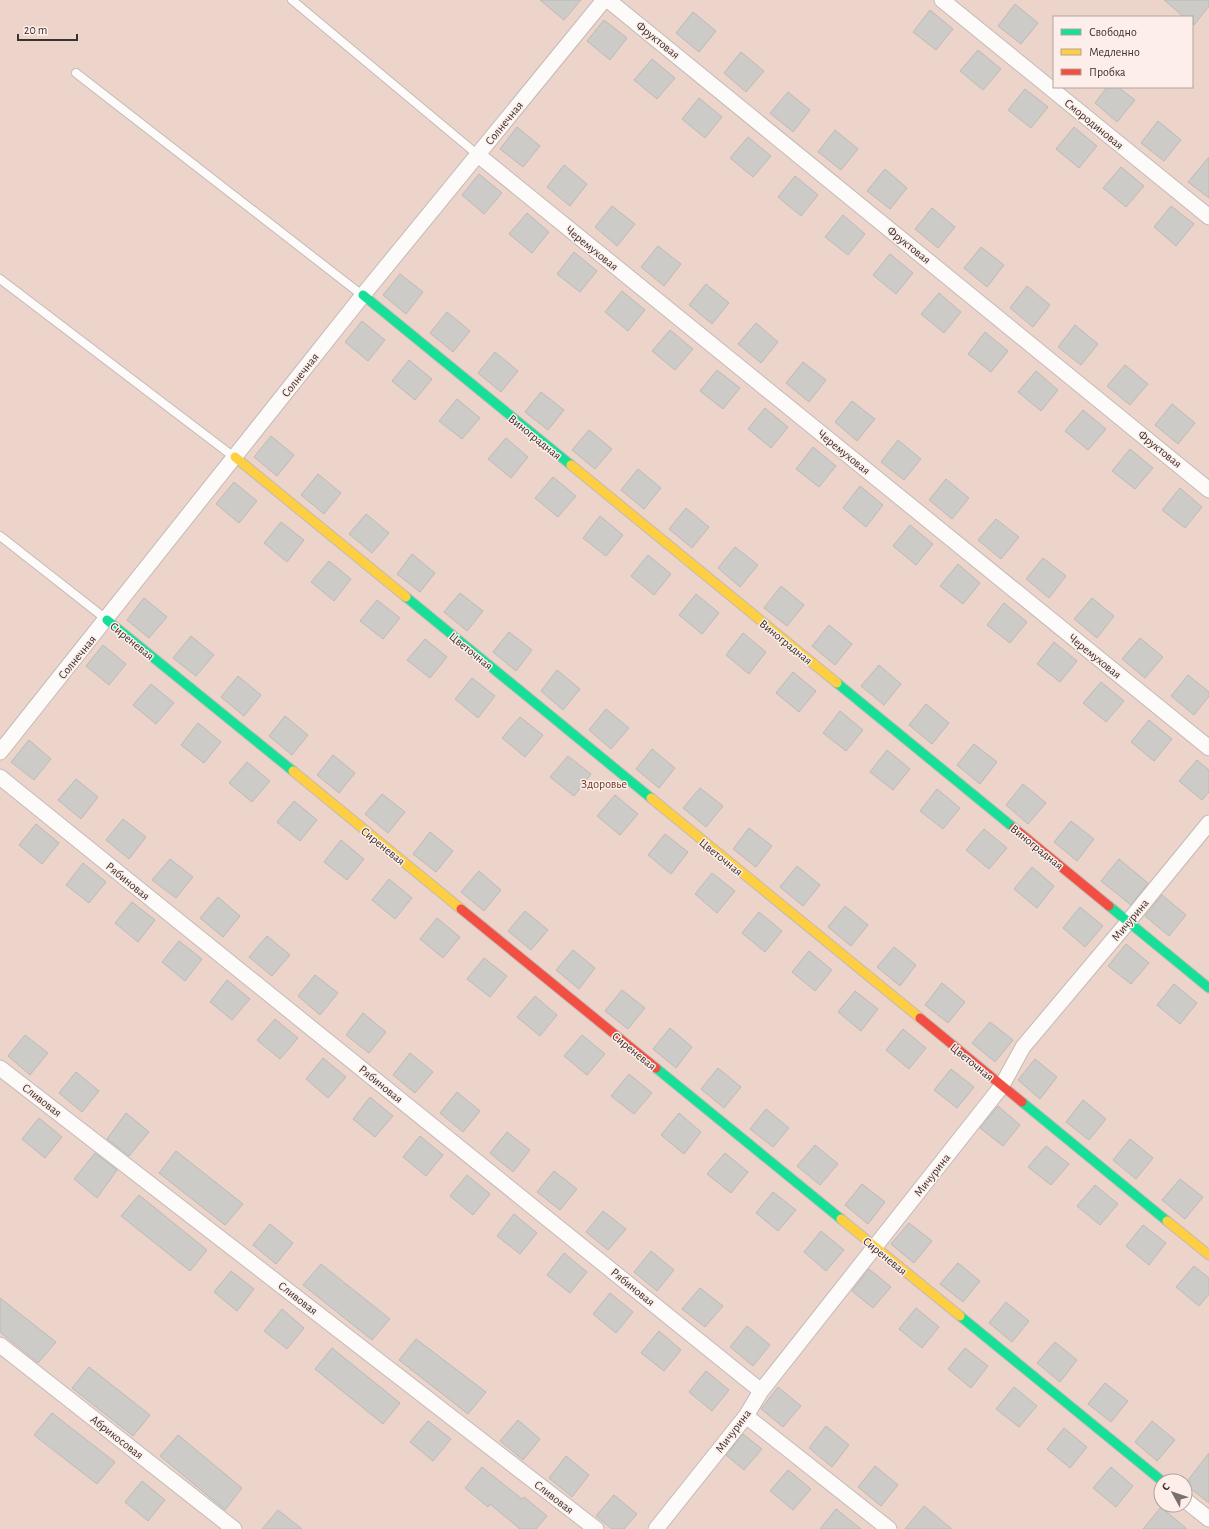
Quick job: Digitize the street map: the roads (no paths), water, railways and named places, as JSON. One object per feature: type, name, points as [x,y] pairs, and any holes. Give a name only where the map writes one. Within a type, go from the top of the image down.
[{"type":"street","name":"Солнечная","points":[[0,752],[107,620],[363,295],[604,0]]},
{"type":"street","name":"Фруктовая","points":[[608,0],[1209,490]]},
{"type":"street","name":"Смородиновая","points":[[942,0],[1209,217]]},
{"type":"street","name":"Черемуховая","points":[[478,155],[1209,748]]},
{"type":"street","name":"Виноградная","points":[[363,295],[1209,988]]},
{"type":"street","name":"Цветочная","points":[[235,457],[1001,1087],[1209,1255]]},
{"type":"street","name":"Сиреневая","points":[[107,620],[1153,1474]]},
{"type":"street","name":"Рябиновая","points":[[0,777],[761,1391]]},
{"type":"street","name":"Мичурина","points":[[656,1529],[746,1416],[761,1391],[1001,1087],[1023,1047],[1209,823]]},
{"type":"street","name":"Сливовая","points":[[0,1068],[596,1529]]},
{"type":"street","name":"Абрикосовая","points":[[0,1345],[234,1529]]},
{"type":"street","points":[[746,1416],[889,1529]]},
{"type":"street","points":[[1193,1506],[1209,1519]]},
{"type":"lane","points":[[292,0],[478,155]]},
{"type":"lane","points":[[76,73],[363,295]]},
{"type":"lane","points":[[0,279],[235,457]]},
{"type":"lane","points":[[0,536],[107,620]]},
{"type":"park label","name":"Здоровье","points":[[604,784]]}]
